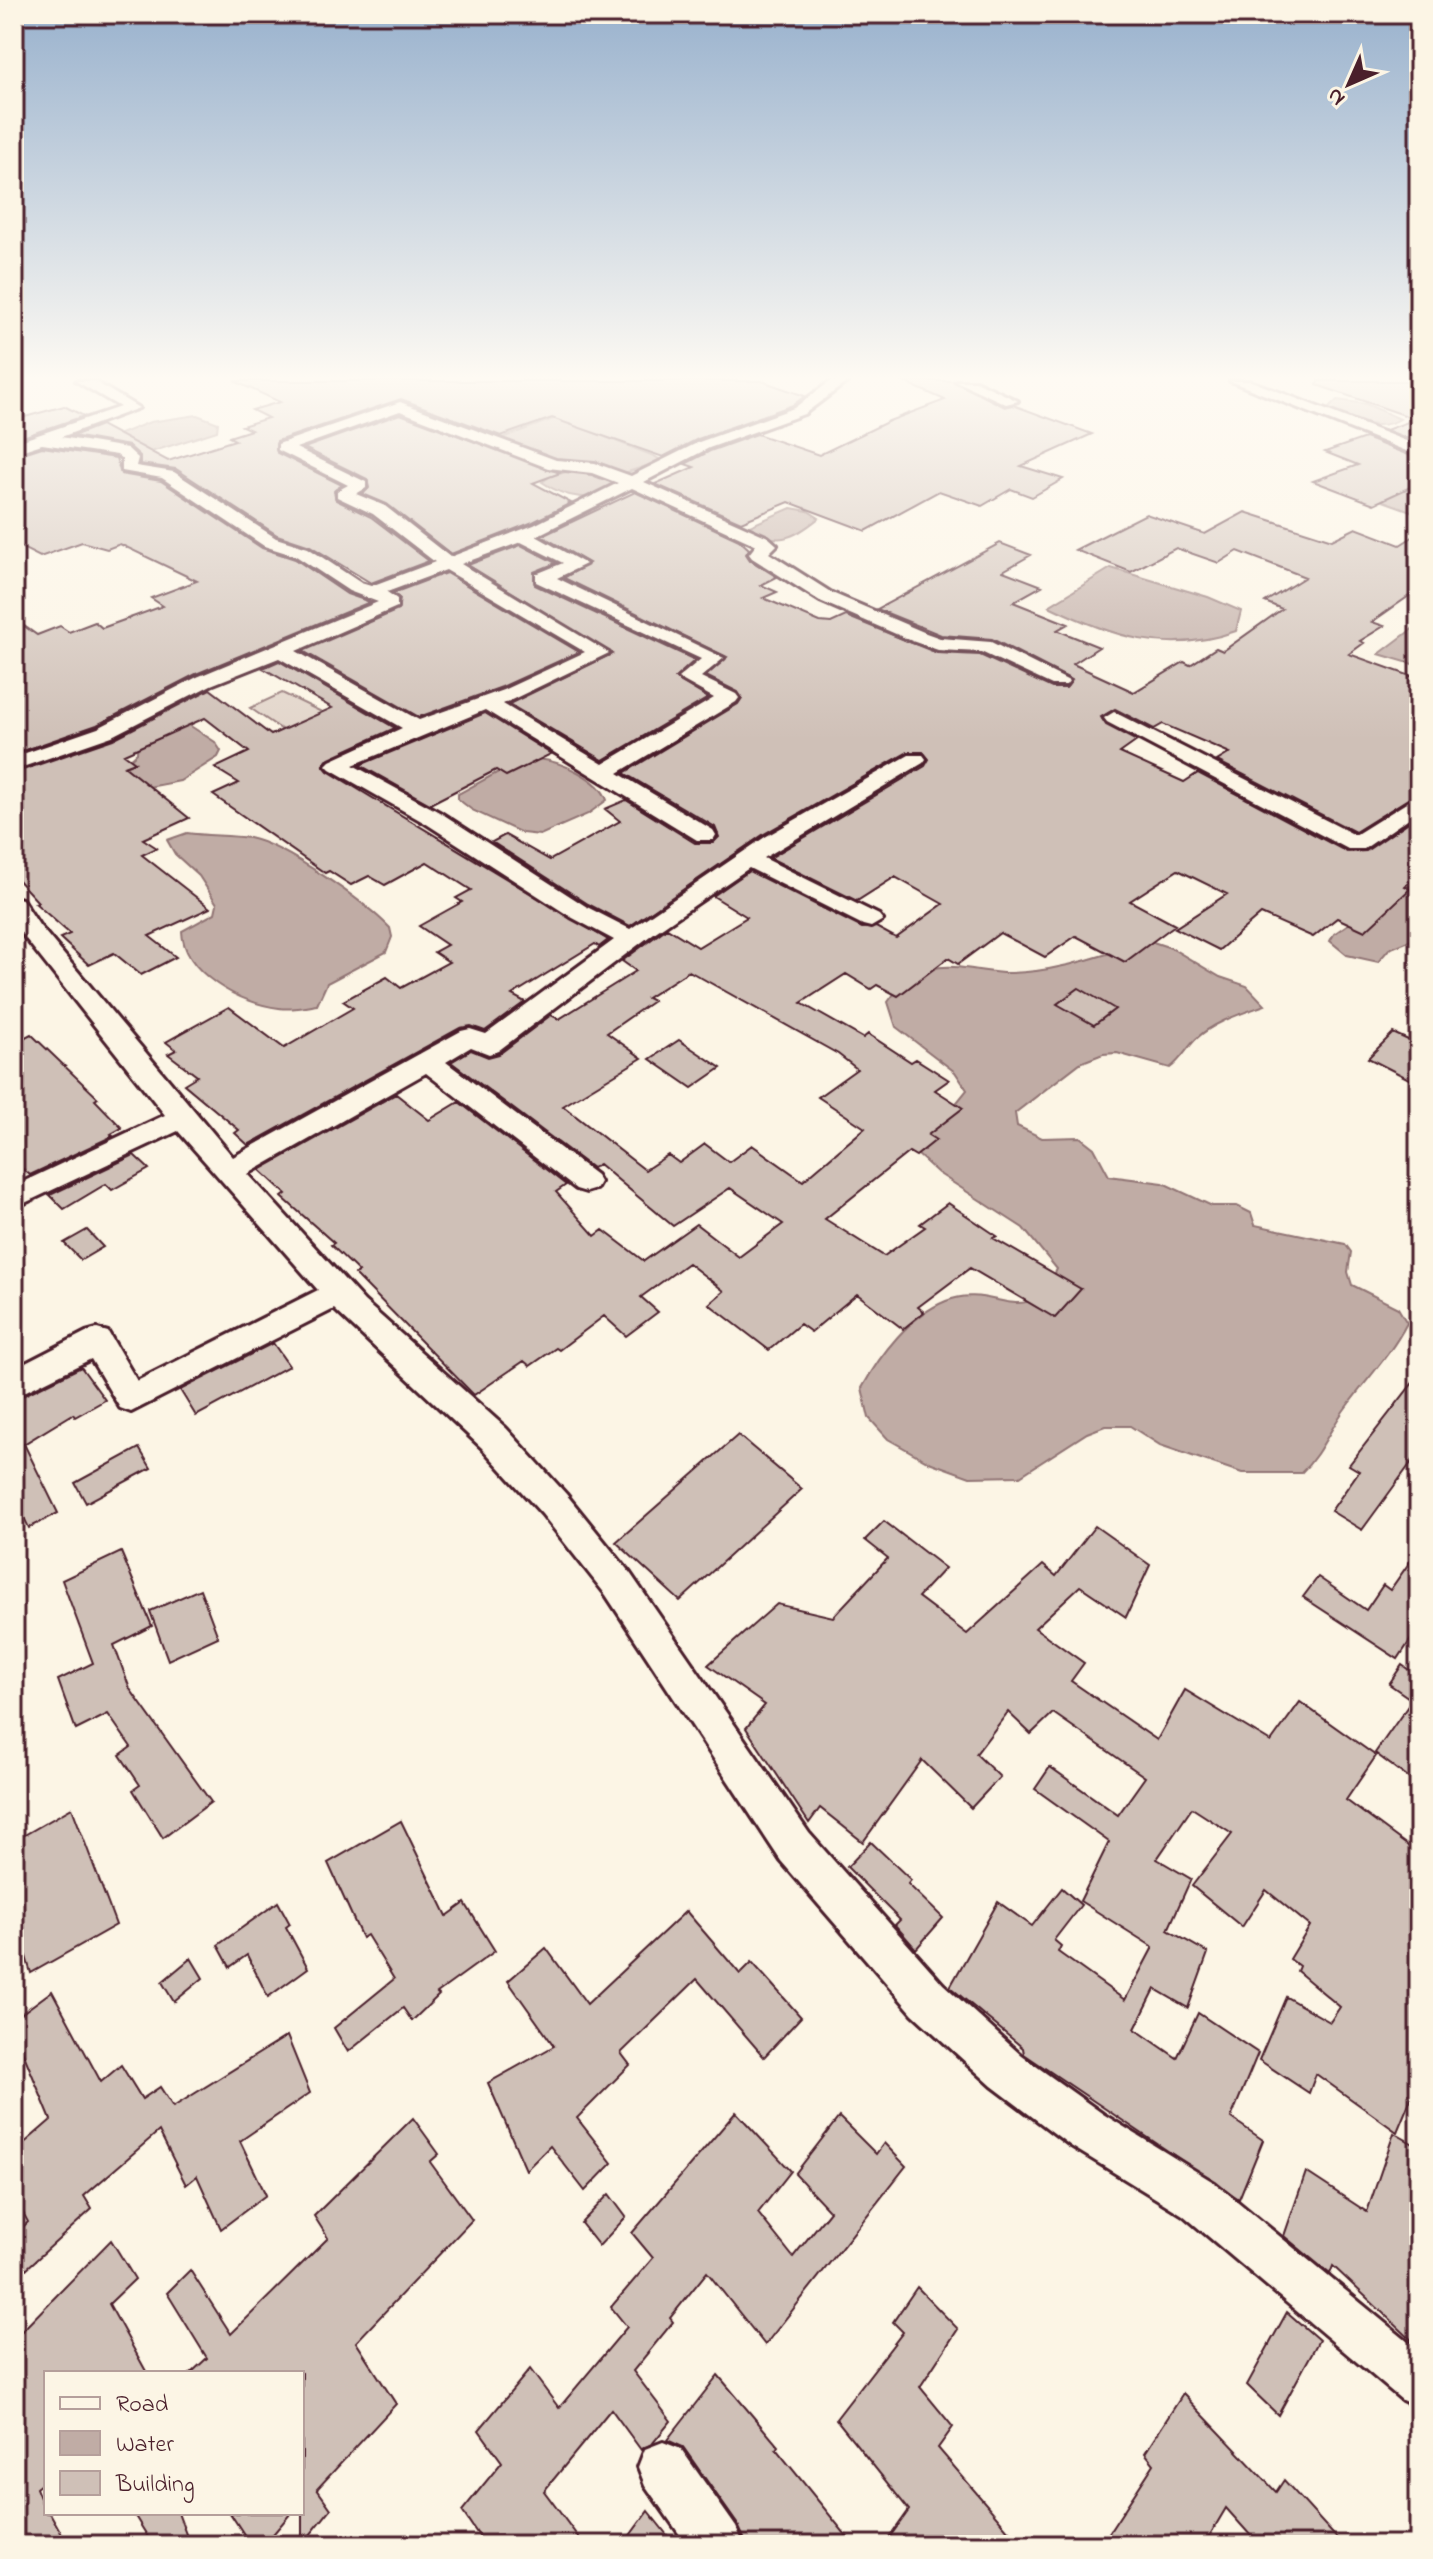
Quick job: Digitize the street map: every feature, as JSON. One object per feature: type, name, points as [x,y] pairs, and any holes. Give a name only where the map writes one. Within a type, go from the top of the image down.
[{"type":"street","points":[[14,764],[96,736],[196,684],[391,603],[375,592],[355,587],[302,552],[270,542],[207,500]]},
{"type":"street","points":[[356,500],[387,515],[447,563],[599,653],[337,765],[423,812],[579,912],[631,939]]},
{"type":"street","points":[[375,592],[523,536],[594,500]]},
{"type":"street","points":[[672,500],[762,541],[768,545],[758,554],[844,605],[938,644],[984,646],[1059,681]]},
{"type":"street","points":[[523,536],[577,564],[542,578],[714,658],[688,678],[729,698],[602,774]]},
{"type":"street","points":[[281,651],[418,728]]},
{"type":"street","points":[[486,702],[705,835]]},
{"type":"street","points":[[1114,718],[1356,844],[1419,801]]},
{"type":"street","points":[[231,1171],[470,1037],[489,1045],[631,939],[748,859],[916,759]]},
{"type":"street","points":[[748,859],[871,920]]},
{"type":"street","points":[[15,908],[181,1118],[338,1293],[494,1438],[554,1504],[618,1584],[795,1847],[928,1999],[1007,2071],[1087,2130],[1199,2199],[1419,2383]]},
{"type":"street","points":[[427,1060],[586,1182]]},
{"type":"street","points":[[14,1198],[181,1118]]},
{"type":"street","points":[[14,1384],[97,1341],[131,1399],[338,1293]]},
{"type":"street","points":[[663,2467],[718,2545]]},
{"type":"shaded area","points":[[282,693],[328,715],[287,733],[250,708]]},
{"type":"water","points":[[1382,500],[1419,500],[1419,514]]},
{"type":"water","points":[[791,508],[808,511],[819,518],[800,532],[784,538],[766,537],[745,528]]},
{"type":"water","points":[[1111,568],[1208,597],[1241,611],[1236,631],[1186,642],[1140,639],[1117,634],[1049,606]]},
{"type":"water","points":[[1419,624],[1419,666],[1379,654]]},
{"type":"water","points":[[189,725],[215,742],[221,751],[218,757],[180,781],[133,790],[14,792],[127,762],[137,753],[138,740]]},
{"type":"water","points":[[538,759],[578,772],[596,785],[607,800],[588,814],[540,835],[522,833],[472,810],[458,799],[458,794],[502,770]]},
{"type":"water","points":[[187,833],[249,838],[283,851],[344,890],[390,928],[392,937],[386,952],[327,983],[317,1005],[279,1008],[232,993],[203,973],[185,946],[182,931],[215,913],[217,904],[199,876],[175,854],[167,840]]},
{"type":"water","points":[[1419,885],[1419,937],[1389,949],[1378,962],[1347,955],[1330,941],[1334,934],[1402,887]]},
{"type":"water","points":[[1150,941],[1171,948],[1220,977],[1247,986],[1265,1005],[1211,1028],[1196,1039],[1170,1068],[1117,1053],[1103,1054],[1080,1063],[1015,1113],[1017,1126],[1042,1138],[1080,1137],[1094,1148],[1109,1176],[1163,1183],[1212,1206],[1237,1206],[1251,1213],[1255,1225],[1345,1244],[1351,1252],[1348,1272],[1352,1285],[1398,1308],[1407,1323],[1387,1356],[1347,1406],[1315,1457],[1301,1473],[1242,1473],[1160,1445],[1130,1426],[1105,1426],[1087,1433],[1020,1476],[970,1477],[929,1462],[888,1439],[869,1418],[862,1388],[878,1363],[908,1326],[946,1301],[980,1297],[1022,1303],[1034,1299],[1046,1289],[1057,1269],[1023,1228],[938,1173],[917,1154],[925,1129],[954,1106],[967,1090],[955,1072],[896,1027],[888,1002],[906,982],[931,969],[950,967],[1001,973],[1029,972],[1081,962]]},
{"type":"building","points":[[14,500],[190,500],[262,548],[295,559],[347,594],[370,602],[196,674],[97,725],[14,754],[14,619],[37,635],[60,626],[69,632],[95,622],[102,628],[163,606],[151,598],[197,581],[120,544],[107,549],[82,542],[40,557],[14,544]]},
{"type":"building","points":[[224,500],[337,500],[371,517],[429,561],[371,583],[310,546],[277,535]]},
{"type":"building","points":[[378,500],[566,500],[571,503],[533,522],[451,554]]},
{"type":"building","points":[[617,500],[653,500],[739,540],[749,549],[746,554],[750,560],[777,577],[761,585],[777,592],[763,598],[820,622],[831,623],[846,616],[937,653],[980,655],[1052,688],[1066,688],[1072,680],[992,639],[941,635],[877,609],[1000,543],[1031,555],[1003,571],[1042,586],[1013,602],[1068,624],[1057,630],[1099,647],[1073,664],[1134,692],[1184,662],[1190,665],[1216,648],[1223,651],[1282,609],[1265,602],[1305,577],[1238,551],[1219,563],[1176,548],[1131,572],[1075,550],[1146,514],[1205,534],[1245,512],[1332,540],[1356,528],[1400,545],[1419,533],[1419,589],[1372,622],[1384,626],[1360,641],[1364,643],[1349,654],[1419,679],[1419,792],[1355,832],[1217,761],[1230,753],[1163,724],[1154,729],[1115,709],[1101,717],[1106,725],[1137,741],[1120,753],[1184,782],[1198,773],[1347,852],[1366,851],[1419,815],[1419,874],[1405,886],[1410,889],[1365,931],[1337,918],[1313,937],[1261,914],[1219,950],[1175,928],[1227,894],[1178,870],[1130,901],[1175,925],[1125,962],[1076,936],[1045,957],[1000,933],[958,964],[948,958],[898,996],[877,985],[871,989],[846,974],[801,1003],[863,1038],[868,1034],[911,1062],[916,1059],[949,1080],[935,1090],[963,1108],[928,1135],[936,1140],[916,1156],[909,1152],[825,1219],[884,1256],[925,1227],[920,1224],[948,1203],[997,1236],[993,1238],[1081,1289],[1055,1318],[970,1268],[918,1307],[924,1312],[903,1329],[857,1294],[811,1332],[800,1324],[769,1350],[709,1304],[724,1291],[688,1263],[641,1297],[658,1312],[626,1336],[604,1316],[559,1350],[556,1348],[530,1366],[524,1361],[474,1395],[355,1274],[359,1272],[331,1245],[334,1243],[282,1197],[286,1194],[260,1170],[396,1094],[429,1120],[459,1102],[566,1185],[556,1192],[595,1236],[603,1230],[644,1261],[696,1224],[739,1257],[783,1224],[730,1188],[673,1226],[599,1164],[592,1168],[451,1062],[471,1050],[488,1057],[499,1054],[551,1015],[559,1019],[636,971],[622,961],[667,928],[698,947],[747,917],[713,896],[749,871],[862,928],[876,927],[896,938],[943,904],[895,877],[857,901],[770,858],[925,766],[929,759],[923,752],[908,752],[764,834],[630,926],[588,904],[492,842],[505,835],[550,860],[620,821],[605,809],[626,800],[695,843],[713,843],[719,837],[715,827],[624,773],[738,704],[742,698],[738,692],[706,676],[727,657],[564,578],[589,563],[542,536]],"holes":[[[689,971],[838,1054],[857,1069],[818,1097],[865,1128],[803,1181],[752,1145],[729,1162],[705,1144],[679,1163],[668,1155],[645,1170],[563,1106],[642,1058],[607,1033],[653,1001],[647,998]]]},
{"type":"building","points":[[692,500],[922,500],[866,531],[789,502],[741,522]]},
{"type":"building","points":[[966,500],[992,500],[982,506]]},
{"type":"building","points":[[521,545],[556,563],[534,572],[535,585],[695,660],[675,678],[708,698],[603,760],[509,704],[612,654],[468,565]]},
{"type":"building","points":[[446,573],[579,652],[502,687],[419,717],[303,651],[398,610],[400,599],[393,593]]},
{"type":"building","points":[[279,661],[395,728],[329,758],[323,765],[328,771],[608,940],[599,947],[595,944],[512,995],[525,1002],[485,1031],[471,1026],[460,1028],[248,1145],[235,1133],[239,1130],[184,1084],[197,1076],[168,1054],[176,1050],[166,1042],[229,1007],[284,1048],[353,1008],[343,1001],[387,977],[401,988],[449,962],[434,952],[447,945],[419,926],[462,902],[456,898],[471,890],[427,862],[385,885],[369,876],[351,885],[329,871],[325,873],[213,795],[239,783],[215,768],[249,752],[205,718],[124,754],[135,762],[124,766],[189,818],[143,839],[157,848],[142,855],[210,908],[149,936],[176,957],[141,975],[114,953],[89,965],[60,938],[70,934],[35,903],[38,902],[14,876],[14,773],[113,739],[210,689],[271,735],[332,708],[263,668]]},
{"type":"building","points":[[485,713],[551,754],[506,776],[496,770],[430,804],[360,765]]},
{"type":"building","points":[[1079,988],[1115,1009],[1094,1025],[1057,1004]]},
{"type":"building","points":[[1393,1033],[1419,1045],[1419,1084],[1368,1058]]},
{"type":"building","points":[[31,1034],[98,1098],[95,1100],[122,1128],[111,1134],[113,1136],[30,1175],[23,1169],[14,1174],[14,1043]]},
{"type":"building","points":[[679,1040],[721,1068],[692,1088],[650,1059]]},
{"type":"building","points":[[134,1155],[149,1169],[112,1190],[106,1184],[64,1209],[50,1195]]},
{"type":"building","points":[[87,1230],[103,1247],[81,1260],[64,1243]]},
{"type":"building","points":[[273,1343],[289,1366],[196,1416],[180,1390]]},
{"type":"building","points":[[81,1367],[105,1400],[75,1417],[73,1414],[24,1444],[58,1513],[29,1528],[14,1497],[14,1400]]},
{"type":"building","points":[[1419,1375],[1419,1452],[1362,1530],[1331,1511],[1359,1471],[1349,1465]]},
{"type":"building","points":[[738,1435],[802,1489],[680,1601],[616,1542]]},
{"type":"building","points":[[139,1448],[151,1468],[86,1503],[75,1483]]},
{"type":"building","points":[[884,1521],[945,1568],[918,1597],[967,1634],[1043,1565],[1056,1576],[1095,1526],[1150,1565],[1126,1617],[1080,1586],[1035,1628],[1084,1663],[1071,1681],[1157,1740],[1185,1690],[1271,1742],[1300,1702],[1376,1756],[1346,1800],[1419,1854],[1419,2079],[1397,2132],[1316,2074],[1309,2093],[1259,2060],[1286,1997],[1330,2022],[1340,2007],[1297,1971],[1299,1966],[1290,1959],[1310,1926],[1266,1890],[1242,1927],[1192,1886],[1232,1834],[1192,1808],[1157,1859],[1191,1879],[1168,1930],[1208,1953],[1188,2008],[1155,1989],[1135,2029],[1177,2058],[1198,2013],[1258,2053],[1231,2118],[1263,2140],[1239,2199],[1024,2054],[1023,2048],[950,1987],[998,1902],[1032,1926],[1062,1888],[1081,1905],[1054,1940],[1061,1946],[1058,1952],[1125,2000],[1153,1947],[1080,1901],[1109,1842],[1035,1789],[1050,1767],[1118,1815],[1145,1777],[1053,1713],[1031,1734],[1008,1712],[976,1754],[1000,1777],[971,1808],[922,1760],[863,1842],[820,1808],[809,1823],[746,1728],[765,1705],[708,1665],[777,1604],[833,1617],[888,1558],[865,1540]]},
{"type":"building","points":[[1419,1549],[1419,1627],[1398,1659],[1303,1597],[1318,1577],[1366,1610],[1383,1585],[1390,1590]]},
{"type":"building","points":[[121,1552],[152,1626],[114,1645],[130,1689],[211,1802],[163,1838],[133,1790],[140,1785],[120,1755],[131,1747],[108,1714],[76,1730],[58,1680],[93,1663],[62,1580]]},
{"type":"building","points":[[200,1589],[218,1637],[168,1660],[150,1611]]},
{"type":"building","points":[[1402,1665],[1419,1677],[1419,1786],[1375,1753],[1412,1700],[1389,1684]]},
{"type":"building","points":[[72,1808],[116,1925],[31,1973],[14,1917],[14,1841]]},
{"type":"building","points":[[401,1821],[447,1916],[465,1903],[495,1951],[437,1993],[439,1995],[412,2021],[403,2008],[348,2052],[334,2028],[394,1979],[367,1935],[362,1938],[328,1863]]},
{"type":"building","points":[[871,1842],[911,1880],[908,1884],[943,1918],[916,1949],[895,1925],[900,1920],[847,1867]]},
{"type":"building","points":[[278,1902],[290,1924],[286,1927],[308,1968],[268,1997],[247,1955],[230,1967],[218,1945]]},
{"type":"building","points":[[686,1911],[740,1974],[752,1962],[801,2017],[764,2057],[697,1979],[621,2053],[630,2065],[577,2118],[612,2163],[585,2191],[550,2146],[526,2170],[488,2083],[554,2046],[508,1981],[546,1948],[587,2004]]},
{"type":"building","points":[[191,1958],[203,1978],[174,2002],[162,1982]]},
{"type":"building","points":[[52,1991],[101,2082],[121,2065],[142,2099],[160,2087],[173,2107],[287,2036],[310,2093],[240,2141],[266,2195],[221,2229],[197,2176],[186,2185],[159,2131],[84,2196],[92,2209],[14,2280],[14,2235],[28,2222],[14,2196],[14,2152],[51,2120],[14,2031],[14,2019]]},
{"type":"building","points":[[736,2112],[791,2171],[758,2213],[793,2257],[830,2211],[795,2174],[839,2117],[876,2154],[884,2143],[906,2166],[765,2345],[707,2272],[670,2318],[673,2322],[633,2371],[671,2421],[653,2443],[641,2450],[611,2409],[544,2491],[584,2545],[485,2545],[462,2511],[502,2462],[479,2430],[530,2369],[559,2408],[627,2327],[611,2307],[653,2258],[632,2233]]},
{"type":"building","points":[[413,2118],[439,2154],[430,2162],[472,2220],[356,2342],[396,2404],[317,2489],[331,2509],[302,2545],[304,2371],[193,2371],[207,2358],[167,2293],[190,2270],[231,2334],[328,2238],[314,2216]]},
{"type":"building","points":[[1394,2133],[1419,2147],[1419,2347],[1333,2266],[1330,2274],[1284,2236],[1306,2172],[1367,2212]]},
{"type":"building","points":[[609,2194],[626,2217],[599,2246],[581,2223]]},
{"type":"building","points":[[111,2240],[135,2279],[109,2304],[146,2371],[44,2371],[44,2482],[36,2488],[44,2515],[51,2515],[68,2545],[14,2545],[14,2339]]},
{"type":"building","points":[[917,2287],[958,2329],[920,2387],[953,2427],[938,2448],[1021,2545],[884,2545],[909,2510],[836,2419],[903,2332],[893,2322]]},
{"type":"building","points":[[1287,2312],[1319,2340],[1278,2415],[1247,2385]]},
{"type":"building","points":[[718,2375],[778,2446],[776,2449],[854,2545],[747,2545],[738,2525],[683,2447],[667,2440]]},
{"type":"building","points":[[1183,2394],[1276,2492],[1284,2480],[1343,2545],[1259,2545],[1226,2508],[1204,2545],[1101,2545],[1154,2464],[1145,2453]]},
{"type":"building","points":[[648,2511],[675,2545],[623,2545]]},
{"type":"building","points":[[134,2515],[179,2515],[190,2545],[153,2545]]},
{"type":"building","points":[[231,2515],[289,2515],[264,2545],[251,2545]]}]
